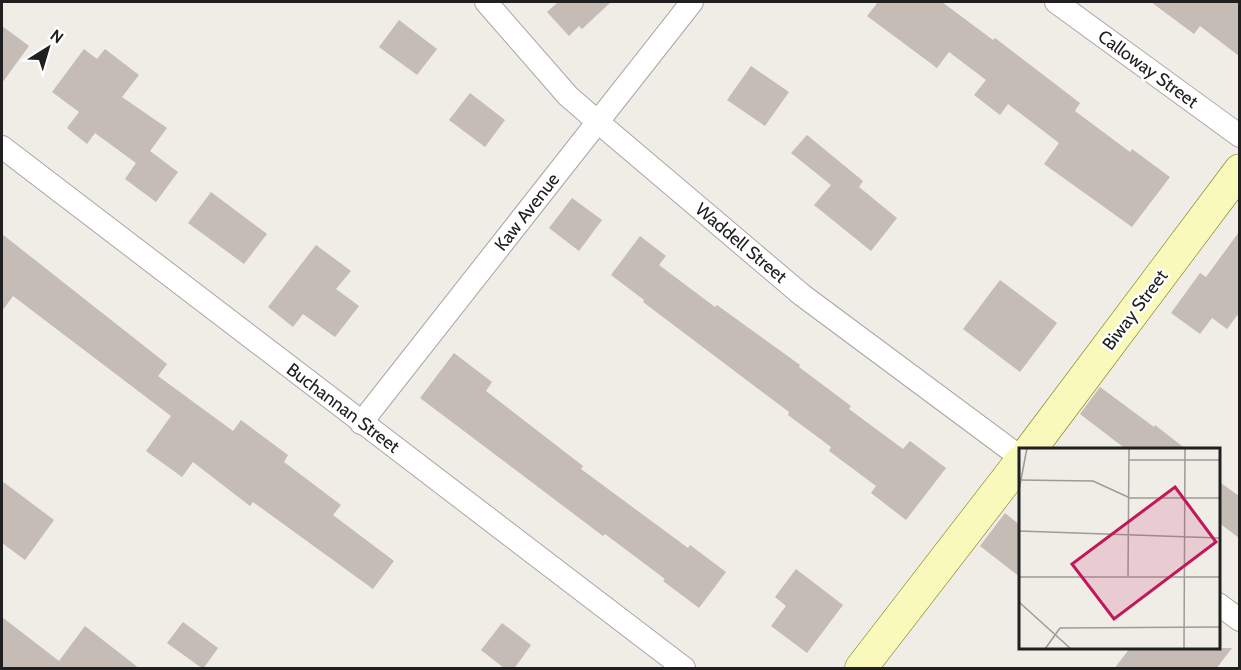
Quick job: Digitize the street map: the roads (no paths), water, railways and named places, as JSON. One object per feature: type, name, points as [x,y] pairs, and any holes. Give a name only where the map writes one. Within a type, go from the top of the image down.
[{"type":"street","name":"Waddell Street","points":[[486,2],[568,96],[598,122],[802,295],[1019,456]]},
{"type":"street","name":"Kaw Avenue","points":[[361,423],[693,2]]},
{"type":"street","name":"Calloway Street","points":[[1056,2],[1239,136]]},
{"type":"street","name":"Buchannan Street","points":[[2,147],[684,669]]},
{"type":"street","name":"Biway Street","points":[[1031,448],[1239,170]]},
{"type":"street","points":[[861,669],[1019,463]]},
{"type":"street","points":[[1220,606],[1239,620]]}]
